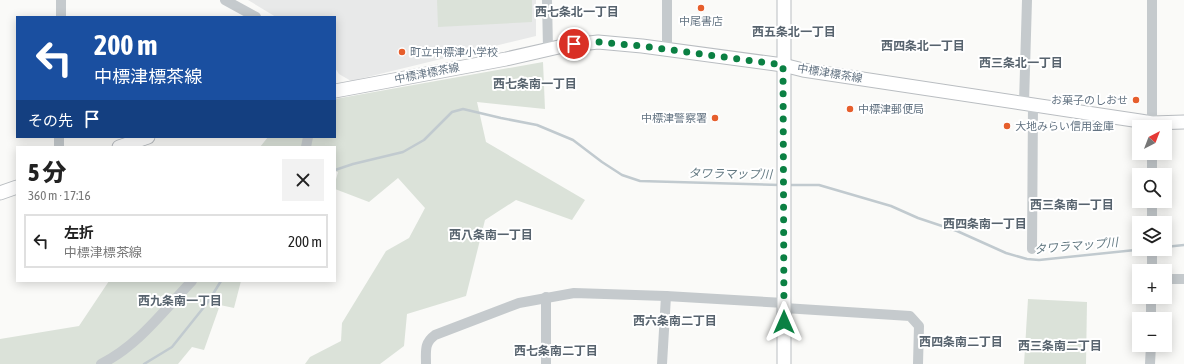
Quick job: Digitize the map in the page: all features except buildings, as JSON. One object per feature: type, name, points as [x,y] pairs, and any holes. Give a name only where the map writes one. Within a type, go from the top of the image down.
[{"type":"main road","points":[[784,0],[784,364]]},
{"type":"main road","name":"中標津標茶線","points":[[336,88],[506,58],[563,46],[598,42],[667,49],[783,65],[803,70],[1029,103],[1132,121]]},
{"type":"main road","name":"中標津標茶線","points":[[1172,123],[1184,122]]},
{"type":"main road","points":[[122,146],[145,138]]},
{"type":"main road","points":[[0,193],[16,186]]},
{"type":"street","points":[[61,0],[61,16]]},
{"type":"street","points":[[225,0],[254,16]]},
{"type":"street","points":[[547,0],[548,49]]},
{"type":"street","points":[[667,0],[667,49]]},
{"type":"street","points":[[1027,0],[1032,249]]},
{"type":"street","points":[[1152,0],[1152,120]]},
{"type":"street","points":[[1172,279],[1184,279]]},
{"type":"street","points":[[101,364],[118,355],[134,342],[191,282]]},
{"type":"street","points":[[426,364],[426,345],[428,340],[435,335],[519,302],[574,293],[666,296],[910,316],[919,326],[918,364]]},
{"type":"street","points":[[662,364],[666,296]]},
{"type":"street","points":[[546,297],[546,364]]},
{"type":"street","points":[[1150,352],[1150,364]]},
{"type":"shaded area","name":"町立中標津小学校","points":[[248,0],[536,0],[536,36],[351,81],[339,74],[336,70],[336,16],[274,16]]},
{"type":"shaded area","points":[[437,0],[532,0],[532,22],[438,27]]},
{"type":"shaded area","points":[[543,62],[545,109],[477,102],[486,142],[585,200],[572,220],[516,200],[485,220],[466,296],[407,314],[404,346],[380,364],[305,364],[310,357],[341,341],[342,323],[386,251],[409,238],[425,208],[398,178],[369,202],[336,189],[338,172],[336,171],[336,146],[261,146],[267,138],[336,138],[336,99]]},
{"type":"shaded area","points":[[108,282],[241,282],[234,308],[220,305],[204,350],[192,347],[178,364],[0,364],[0,339],[79,326]]},
{"type":"shaded area","points":[[1028,299],[1087,302],[1086,364],[1024,364]]},
{"type":"waterway","name":"タワラマップ川","points":[[336,170],[403,152],[424,140],[452,112],[463,109],[537,125],[573,140],[622,175],[640,181],[780,185]]},
{"type":"waterway","name":"タワラマップ川","points":[[787,185],[819,185],[891,206],[918,218],[957,231],[1006,253],[1027,259],[1039,260],[1132,250]]},
{"type":"waterway","name":"タワラマップ川","points":[[1172,246],[1184,245]]},
{"type":"waterway","name":"タワラマップ川","points":[[144,364],[172,347],[208,302],[220,282]]},
{"type":"place","name":"中尾書店","points":[[701,8]]},
{"type":"place","name":"町立中標津小学校","points":[[402,52]]},
{"type":"place","name":"お菓子のしおせ","points":[[1136,100]]},
{"type":"place","name":"中標津郵便局","points":[[850,109]]},
{"type":"place","name":"中標津警察署","points":[[715,118]]},
{"type":"place","name":"大地みらい信用金庫","points":[[1007,126]]},
{"type":"district","name":"西七条北一丁目","points":[[577,12]]},
{"type":"district","name":"西五条北一丁目","points":[[794,32]]},
{"type":"district","name":"西四条北一丁目","points":[[923,46]]},
{"type":"district","name":"西三条北一丁目","points":[[1021,63]]},
{"type":"district","name":"西七条南一丁目","points":[[535,84]]},
{"type":"district","name":"西三条南一丁目","points":[[1072,205]]},
{"type":"district","name":"西四条南一丁目","points":[[985,224]]},
{"type":"district","name":"西八条南一丁目","points":[[491,235]]},
{"type":"district","name":"西九条南一丁目","points":[[180,301]]},
{"type":"district","name":"西六条南二丁目","points":[[675,321]]},
{"type":"district","name":"西四条南二丁目","points":[[961,342]]},
{"type":"district","name":"西三条南二丁目","points":[[1060,346]]},
{"type":"district","name":"西七条南二丁目","points":[[556,351]]},
{"type":"route","points":[[574,44],[598,42],[642,46],[783,65],[784,322]]}]
